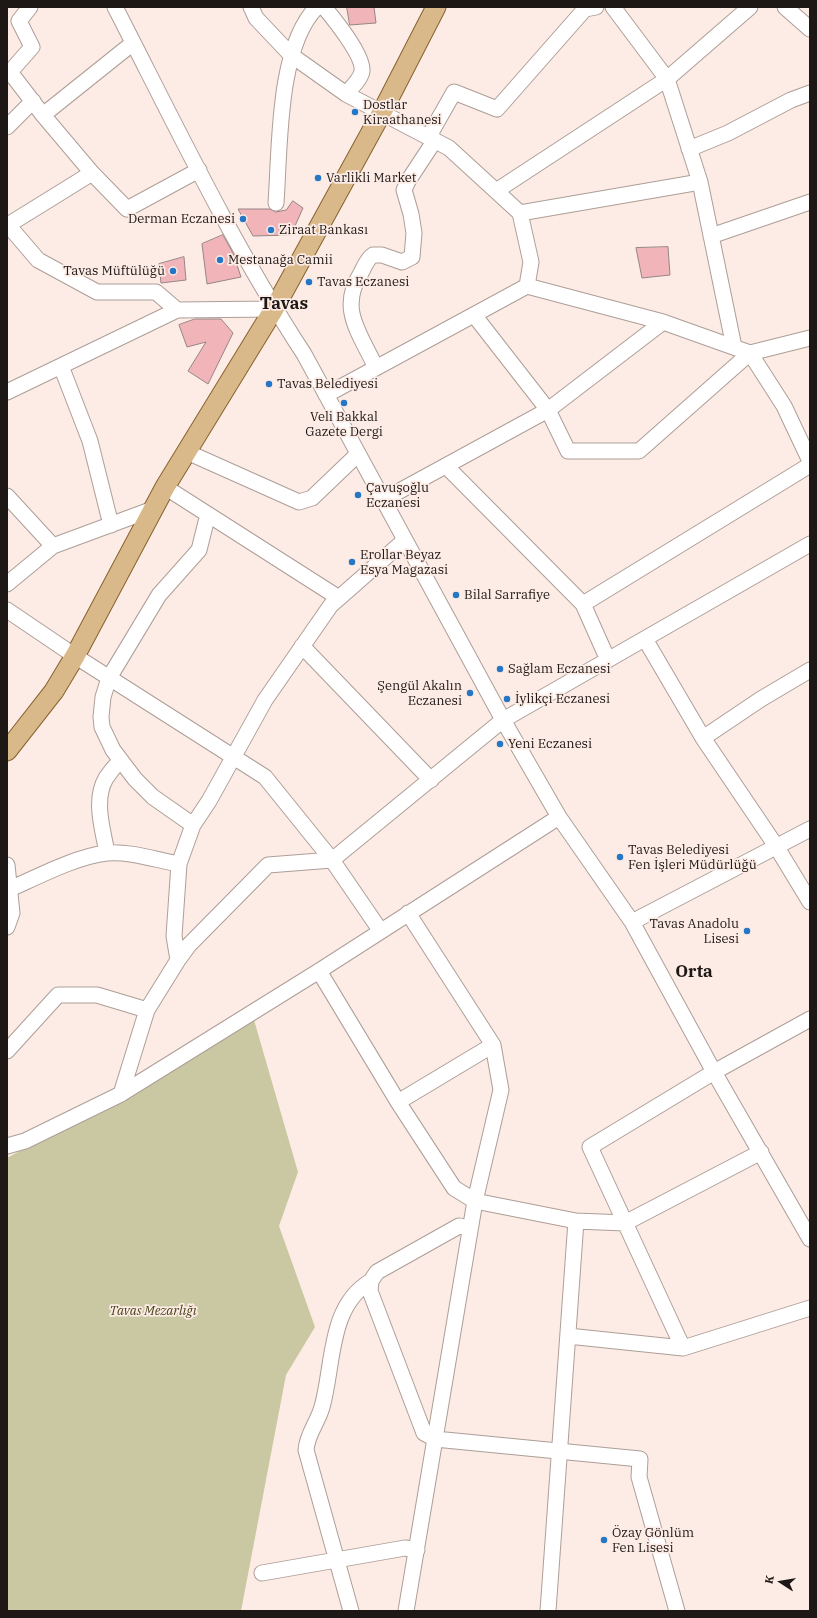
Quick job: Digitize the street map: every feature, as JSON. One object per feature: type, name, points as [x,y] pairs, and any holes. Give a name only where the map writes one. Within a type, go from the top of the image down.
[{"type":"main road","points":[[7,751],[54,691],[75,656],[165,487],[274,309],[382,112],[436,7]]},
{"type":"street","points":[[30,7],[19,21],[32,47],[10,72],[92,174],[127,209],[199,170]]},
{"type":"street","points":[[115,7],[199,170],[274,309],[304,354],[503,720],[559,817],[632,922],[714,1072],[810,1239]]},
{"type":"street","points":[[251,7],[256,18],[291,55],[346,94],[449,148],[520,213],[531,262],[527,286]]},
{"type":"street","points":[[276,203],[284,94],[291,55],[308,15],[317,7]]},
{"type":"street","points":[[324,7],[343,29],[361,65],[361,75],[346,94]]},
{"type":"street","points":[[376,368],[353,318],[350,306],[351,294],[355,282],[370,257],[379,254],[402,262],[412,257],[414,233],[411,214],[404,190],[432,138],[454,92],[497,109],[585,9],[596,7]]},
{"type":"street","points":[[613,7],[667,79],[700,182],[734,347]]},
{"type":"street","points":[[496,191],[667,79],[750,7]]},
{"type":"street","points":[[785,7],[810,29]]},
{"type":"street","points":[[43,114],[133,43]]},
{"type":"street","points":[[689,149],[728,134],[791,100],[810,93]]},
{"type":"street","points":[[7,127],[33,101]]},
{"type":"street","points":[[92,174],[7,225],[38,260],[97,292],[156,292],[177,310]]},
{"type":"street","points":[[520,213],[700,182]]},
{"type":"street","points":[[711,236],[810,202]]},
{"type":"street","points":[[326,395],[527,286],[663,322],[750,353],[784,406],[810,461]]},
{"type":"street","points":[[7,392],[177,310],[274,309]]},
{"type":"street","points":[[474,315],[548,410],[568,451],[640,450],[750,353],[810,338]]},
{"type":"street","points":[[383,500],[548,410],[663,322]]},
{"type":"street","points":[[61,366],[90,441],[111,525]]},
{"type":"street","points":[[187,452],[299,502],[312,498],[358,454]]},
{"type":"street","points":[[583,604],[810,465]]},
{"type":"street","points":[[446,466],[583,604],[608,660]]},
{"type":"street","points":[[165,487],[339,598]]},
{"type":"street","points":[[7,496],[53,546]]},
{"type":"street","points":[[7,584],[53,546],[154,509]]},
{"type":"street","points":[[193,825],[153,797],[135,779],[120,760],[113,750],[102,727],[101,707],[109,678],[158,595],[198,550],[209,515]]},
{"type":"street","points":[[178,960],[174,936],[179,864],[193,825],[209,801],[265,700],[331,605],[405,540]]},
{"type":"street","points":[[121,1094],[147,1010],[178,960],[189,945],[268,865],[332,860],[503,720],[810,544]]},
{"type":"street","points":[[7,610],[75,656],[265,777],[332,860],[380,930]]},
{"type":"street","points":[[645,639],[703,738],[776,846],[810,902]]},
{"type":"street","points":[[302,646],[430,780]]},
{"type":"street","points":[[703,738],[761,699],[810,670]]},
{"type":"street","points":[[107,853],[101,820],[100,799],[106,779],[120,760]]},
{"type":"street","points":[[7,1146],[25,1141],[121,1094],[319,971],[380,930],[559,817]]},
{"type":"street","points":[[632,922],[810,829]]},
{"type":"street","points":[[10,889],[88,857],[107,853],[179,864]]},
{"type":"street","points":[[7,865],[10,889],[9,918]]},
{"type":"street","points":[[406,1611],[470,1228],[501,1090],[493,1045],[408,913]]},
{"type":"street","points":[[319,971],[398,1102],[454,1188],[475,1201],[576,1221],[625,1223],[761,1152]]},
{"type":"street","points":[[7,1051],[58,995],[97,995],[147,1010]]},
{"type":"street","points":[[682,1348],[590,1147],[714,1072],[810,1019]]},
{"type":"street","points":[[398,1102],[493,1045]]},
{"type":"street","points":[[548,1611],[576,1221]]},
{"type":"street","points":[[352,1611],[306,1450],[306,1443],[322,1410],[334,1339],[345,1308],[355,1294],[371,1281],[377,1272],[459,1226],[470,1228]]},
{"type":"street","points":[[371,1281],[370,1291],[424,1433],[435,1439],[640,1459],[639,1476],[677,1611]]},
{"type":"street","points":[[568,1336],[682,1348],[810,1308]]},
{"type":"street","points":[[262,1573],[405,1548],[417,1550]]},
{"type":"green space","name":"Tavas Mezarlığı","points":[[254,1020],[298,1172],[279,1226],[315,1327],[286,1375],[241,1611],[7,1611],[7,1158]]},
{"type":"building","points":[[347,7],[374,7],[376,23],[350,25]]},
{"type":"building","points":[[293,201],[303,208],[291,235],[253,236],[238,209],[270,209],[276,212],[286,210]]},
{"type":"building","name":"Mestanağa Camii","points":[[223,235],[233,253],[241,277],[207,284],[202,244]]},
{"type":"building","points":[[668,247],[670,275],[642,278],[636,248]]},
{"type":"building","points":[[184,257],[186,280],[161,283],[159,264]]},
{"type":"building","points":[[195,319],[221,319],[233,333],[208,384],[188,371],[206,342],[187,347],[179,325]]},
{"type":"place","name":"Dostlar Kiraathanesi","points":[[355,112]]},
{"type":"place","name":"Varlikli Market","points":[[318,178]]},
{"type":"place","name":"Derman Eczanesi","points":[[243,219]]},
{"type":"place","name":"Ziraat Bankası","points":[[271,230]]},
{"type":"place","name":"Mestanağa Camii","points":[[220,260]]},
{"type":"place","name":"Tavas Müftülüğü","points":[[173,271]]},
{"type":"place","name":"Tavas Eczanesi","points":[[309,282]]},
{"type":"place","name":"Tavas Belediyesi","points":[[269,384]]},
{"type":"place","name":"Veli Bakkal Gazete Dergi","points":[[344,403]]},
{"type":"place","name":"Çavuşoğlu Eczanesi","points":[[358,495]]},
{"type":"place","name":"Erollar Beyaz Esya Magazasi","points":[[352,562]]},
{"type":"place","name":"Bilal Sarrafiye","points":[[456,595]]},
{"type":"place","name":"Sağlam Eczanesi","points":[[500,669]]},
{"type":"place","name":"Şengül Akalın Eczanesi","points":[[470,693]]},
{"type":"place","name":"İylikçi Eczanesi","points":[[507,699]]},
{"type":"place","name":"Yeni Eczanesi","points":[[500,744]]},
{"type":"place","name":"Tavas Belediyesi Fen İşleri Müdürlüğü","points":[[620,857]]},
{"type":"place","name":"Tavas Anadolu Lisesi","points":[[747,931]]},
{"type":"place","name":"Özay Gönlüm Fen Lisesi","points":[[604,1540]]},
{"type":"district","name":"Tavas","points":[[284,304]]},
{"type":"district","name":"Orta","points":[[694,972]]}]
